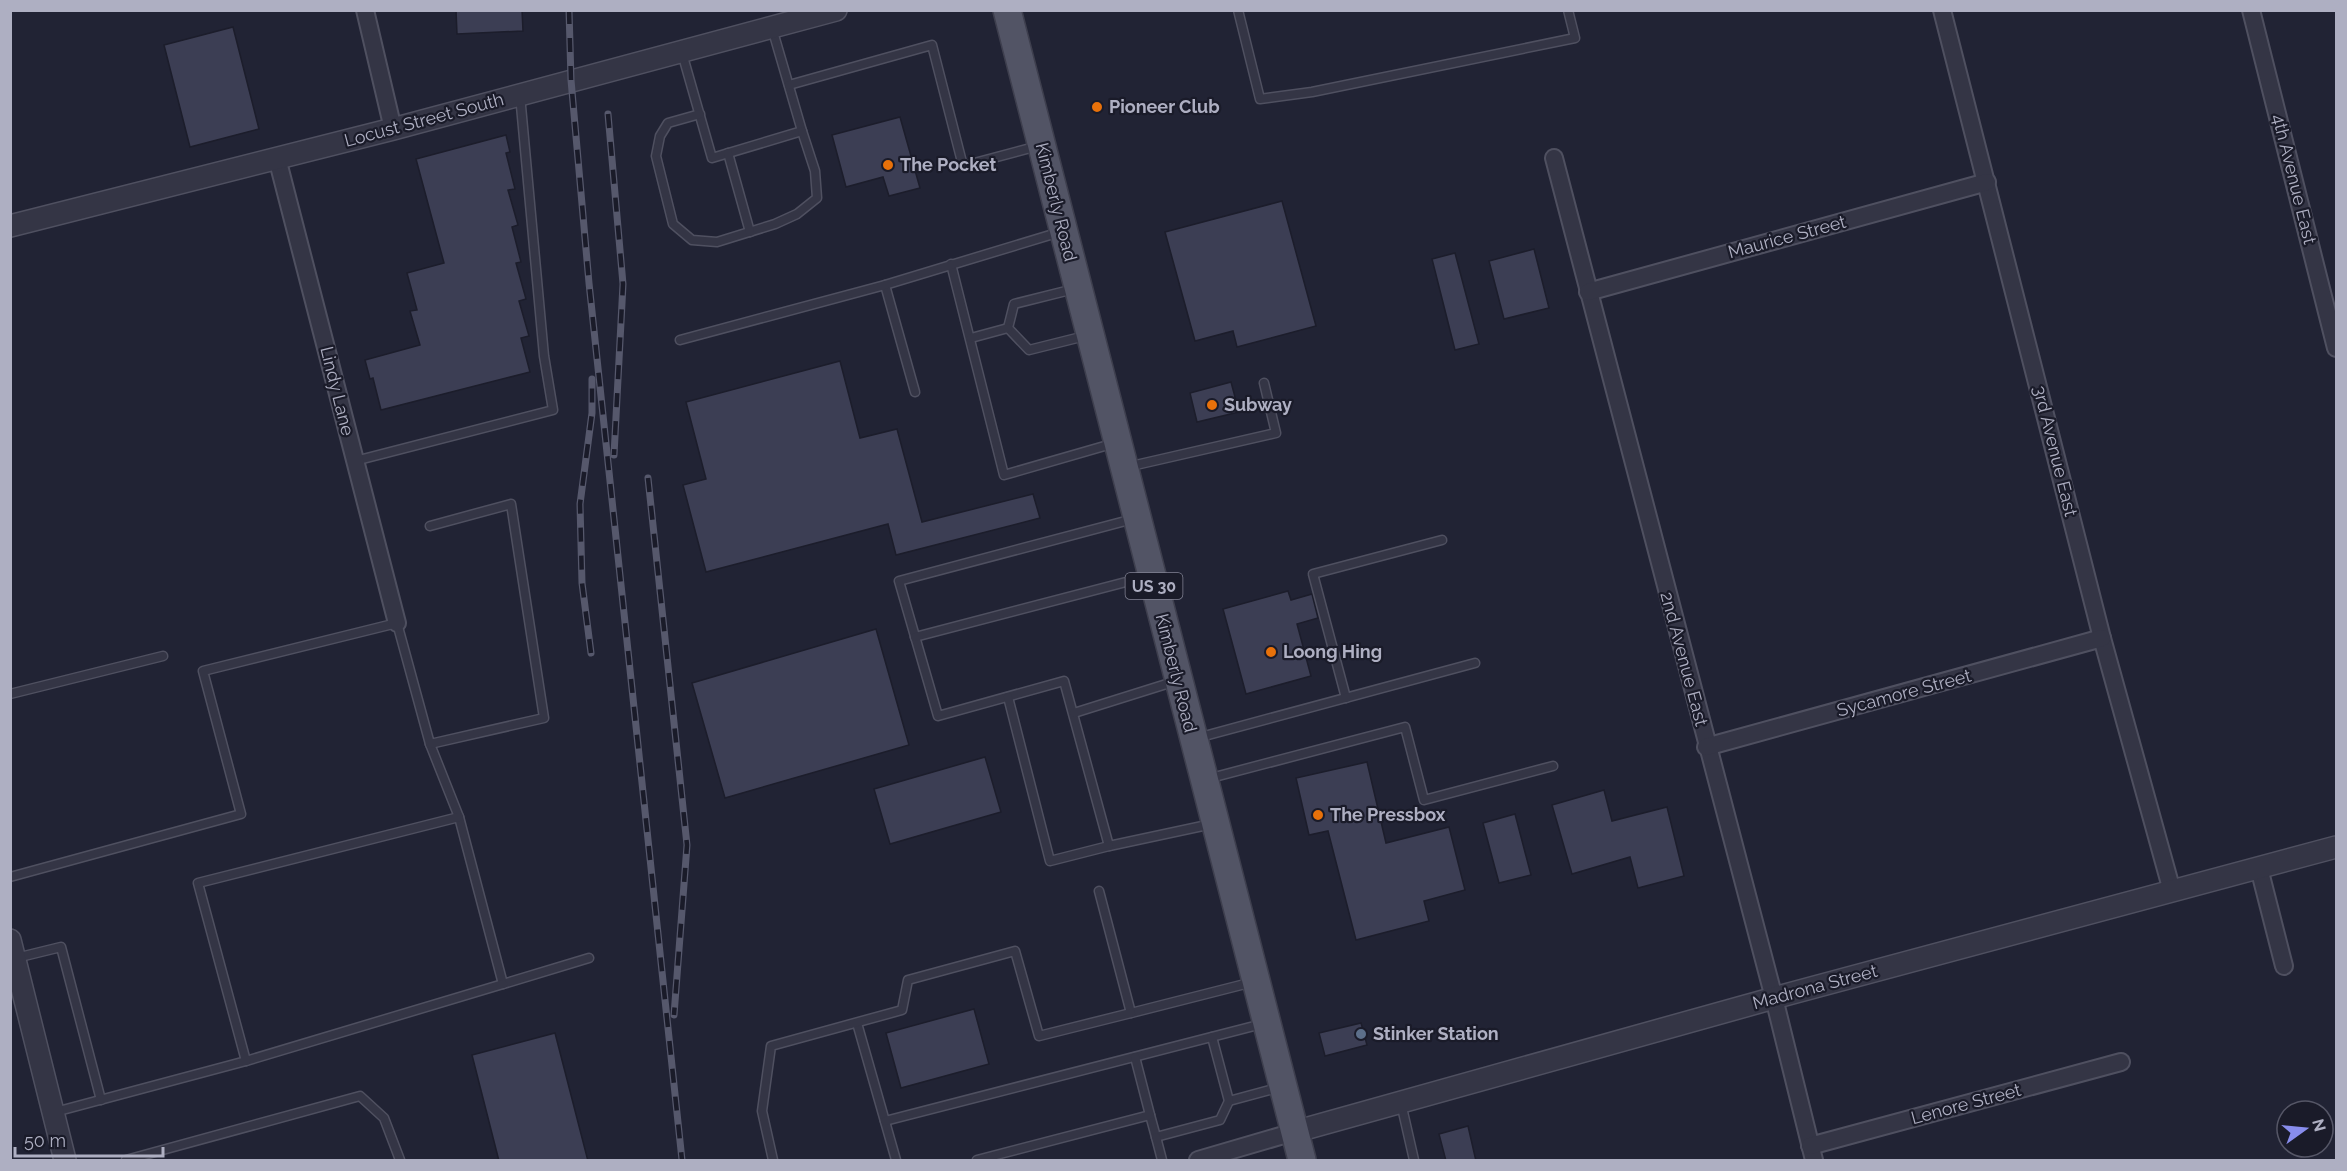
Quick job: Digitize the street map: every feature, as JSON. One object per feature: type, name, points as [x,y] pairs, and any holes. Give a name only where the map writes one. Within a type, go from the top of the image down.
[{"type":"main road","name":"Kimberly Road","points":[[1007,10],[1302,1161]]},
{"type":"street","points":[[364,10],[393,129]]},
{"type":"street","name":"Locust Street South","points":[[10,226],[393,129],[836,10]]},
{"type":"street","name":"3rd Avenue East","points":[[1942,10],[2102,639],[2172,891]]},
{"type":"street","name":"4th Avenue East","points":[[2251,10],[2337,348]]},
{"type":"street","name":"Lindy Lane","points":[[278,158],[397,623]]},
{"type":"street","name":"2nd Avenue East","points":[[1554,158],[1706,747],[1774,998],[1812,1153]]},
{"type":"street","name":"Maurice Street","points":[[1588,292],[1987,182]]},
{"type":"street","name":"Sycamore Street","points":[[1706,747],[2102,639]]},
{"type":"street","name":"Madrona Street","points":[[1294,1132],[1774,998],[2337,847]]},
{"type":"street","points":[[2259,868],[2284,966]]},
{"type":"street","points":[[13,949],[65,1161]]},
{"type":"street","name":"Lenore Street","points":[[1812,1153],[2121,1062]]},
{"type":"street","points":[[1198,1161],[1294,1132]]},
{"type":"lane","points":[[1238,10],[1260,99],[1312,92],[1575,38],[1568,10]]},
{"type":"lane","points":[[700,114],[668,123],[660,136],[656,156],[673,224],[692,240],[717,242],[775,224],[797,214],[817,198],[815,171],[772,27]]},
{"type":"lane","points":[[789,85],[932,45],[963,166],[1041,145]]},
{"type":"lane","points":[[682,51],[712,158],[802,131]]},
{"type":"lane","points":[[355,461],[553,410],[544,356],[520,95]]},
{"type":"lane","points":[[728,153],[750,232]]},
{"type":"lane","points":[[680,340],[885,285],[1063,231]]},
{"type":"lane","points":[[951,264],[1004,475],[1121,455],[1276,433],[1264,382]]},
{"type":"lane","points":[[885,285],[915,392]]},
{"type":"lane","points":[[1008,328],[1014,304],[1078,288]]},
{"type":"lane","points":[[971,338],[1008,328]]},
{"type":"lane","points":[[1008,328],[1029,350],[1089,334]]},
{"type":"lane","points":[[430,526],[511,504],[544,718],[430,744]]},
{"type":"lane","points":[[1109,846],[1064,681],[938,716],[899,580],[1137,518]]},
{"type":"lane","points":[[1346,698],[1313,574],[1442,540]]},
{"type":"lane","points":[[915,637],[1151,575]]},
{"type":"lane","points":[[10,877],[241,814],[204,671],[397,623],[430,744],[459,817],[503,984]]},
{"type":"lane","points":[[10,694],[163,656]]},
{"type":"lane","points":[[1193,739],[1475,663]]},
{"type":"lane","points":[[1074,713],[1178,680]]},
{"type":"lane","points":[[1008,697],[1050,861],[1215,823]]},
{"type":"lane","points":[[1204,779],[1405,727],[1424,800],[1553,766]]},
{"type":"lane","points":[[246,1061],[198,883],[459,817]]},
{"type":"lane","points":[[1099,891],[1131,1013]]},
{"type":"lane","points":[[13,949],[61,947],[101,1100]]},
{"type":"lane","points":[[773,1161],[762,1111],[771,1046],[902,1010],[908,980],[1014,951],[1039,1036],[1256,981]]},
{"type":"lane","points":[[52,1113],[246,1061],[589,958]]},
{"type":"lane","points":[[857,1023],[896,1161]]},
{"type":"lane","points":[[885,1121],[1266,1023]]},
{"type":"lane","points":[[1156,1137],[1220,1120],[1229,1101],[1212,1036]]},
{"type":"lane","points":[[1135,1057],[1162,1161]]},
{"type":"lane","points":[[1229,1101],[1283,1086]]},
{"type":"lane","points":[[126,1161],[360,1096],[384,1118],[400,1161]]},
{"type":"lane","points":[[1401,1102],[1414,1161]]},
{"type":"lane","points":[[977,1161],[1150,1115]]},
{"type":"building","points":[[456,10],[522,10],[523,31],[457,34]]},
{"type":"building","points":[[233,27],[259,129],[190,147],[164,45]]},
{"type":"building","points":[[900,117],[920,188],[889,196],[883,177],[846,187],[832,135]]},
{"type":"building","points":[[506,135],[510,152],[506,153],[515,189],[508,190],[518,225],[512,227],[521,262],[516,263],[526,299],[519,301],[529,336],[521,338],[530,372],[381,410],[373,378],[370,379],[365,360],[420,345],[410,311],[417,310],[407,273],[444,263],[416,159]]},
{"type":"building","points":[[1282,201],[1316,326],[1237,347],[1233,331],[1195,341],[1165,232]]},
{"type":"building","points":[[1534,249],[1549,308],[1504,319],[1489,261]]},
{"type":"building","points":[[1455,253],[1479,344],[1455,350],[1432,259]]},
{"type":"building","points":[[840,361],[860,438],[897,429],[922,522],[1033,494],[1040,518],[896,555],[888,524],[706,572],[683,485],[706,479],[686,402]]},
{"type":"building","points":[[1231,382],[1239,412],[1197,422],[1190,393]]},
{"type":"building","points":[[1288,591],[1291,600],[1312,594],[1318,618],[1297,624],[1311,676],[1246,694],[1223,609]]},
{"type":"building","points":[[876,629],[909,745],[725,798],[692,683]]},
{"type":"building","points":[[985,757],[1001,812],[890,844],[874,789]]},
{"type":"building","points":[[1367,762],[1386,843],[1449,827],[1465,890],[1424,901],[1429,921],[1356,940],[1328,831],[1309,835],[1296,778]]},
{"type":"building","points":[[1604,790],[1612,821],[1667,807],[1684,876],[1638,888],[1630,857],[1572,874],[1552,805]]},
{"type":"building","points":[[1515,814],[1531,875],[1499,883],[1483,823]]},
{"type":"building","points":[[974,1009],[989,1064],[901,1088],[886,1033]]},
{"type":"building","points":[[1361,1023],[1367,1045],[1325,1056],[1319,1033]]},
{"type":"building","points":[[555,1033],[588,1161],[499,1161],[472,1055]]},
{"type":"building","points":[[1468,1126],[1476,1161],[1446,1161],[1439,1134]]},
{"type":"railway","points":[[569,10],[571,80],[589,283],[682,1160]]},
{"type":"railway","points":[[608,114],[623,284],[614,455]]},
{"type":"railway","points":[[591,653],[582,583],[580,504],[592,413],[592,379]]},
{"type":"railway","points":[[648,478],[687,845],[674,1015]]},
{"type":"place","name":"Pioneer Club","points":[[1097,107]]},
{"type":"place","name":"The Pocket","points":[[888,165]]},
{"type":"place","name":"Subway","points":[[1212,405]]},
{"type":"place","name":"Loong Hing","points":[[1271,652]]},
{"type":"place","name":"The Pressbox","points":[[1318,815]]},
{"type":"place","name":"Stinker Station","points":[[1361,1034]]}]
